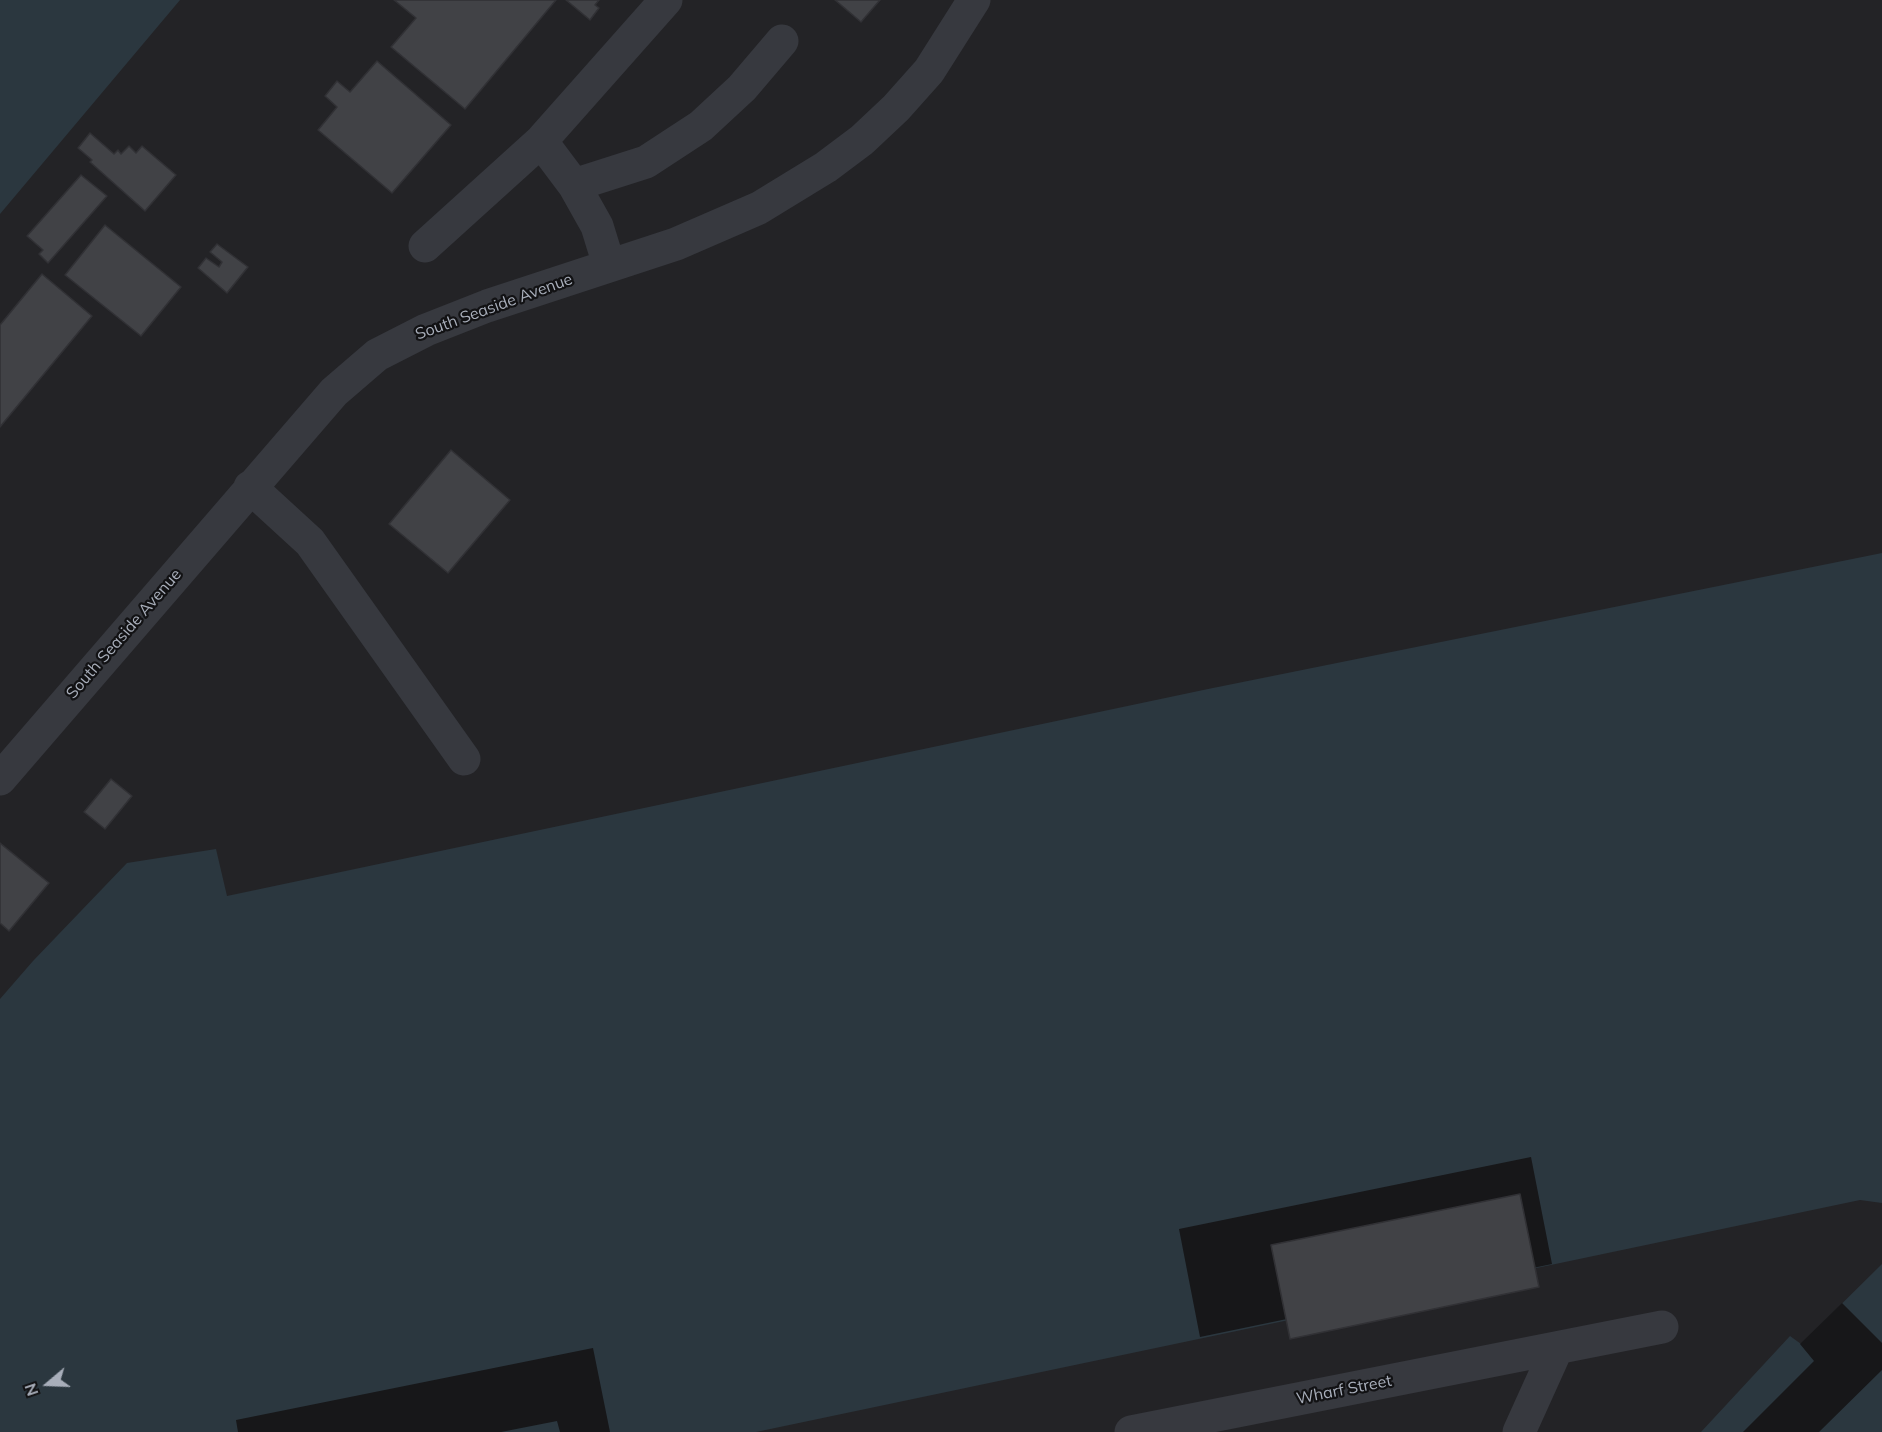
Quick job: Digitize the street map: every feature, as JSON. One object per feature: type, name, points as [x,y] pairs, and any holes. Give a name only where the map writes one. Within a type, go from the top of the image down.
[{"type":"street","points":[[425,246],[542,141],[666,0]]},
{"type":"street","name":"South Seaside Avenue","points":[[0,780],[334,392],[377,355],[426,330],[487,306],[676,244],[759,208],[826,167],[862,140],[896,108],[929,71],[974,0]]},
{"type":"street","points":[[574,185],[646,162],[701,126],[742,88],[782,40]]},
{"type":"street","points":[[542,141],[574,185],[597,226],[609,265]]},
{"type":"street","points":[[250,487],[310,542],[464,759]]},
{"type":"street","name":"Wharf Street","points":[[1131,1432],[1662,1327]]},
{"type":"street","points":[[1519,1432],[1557,1348]]},
{"type":"shaded area","points":[[0,0],[1882,0],[1882,1432],[0,1432]]},
{"type":"shaded area","points":[[0,0],[180,0],[0,214]]},
{"type":"shaded area","points":[[1882,553],[1882,1203],[1860,1200],[756,1432],[0,1432],[0,999],[33,961],[127,863],[216,849],[227,896],[1208,689]]},
{"type":"shaded area","points":[[1882,1264],[1882,1432],[1701,1432],[1790,1336],[1801,1344]]},
{"type":"pier","points":[[1531,1157],[1552,1264],[1200,1337],[1179,1229]]},
{"type":"pier","points":[[1842,1303],[1882,1343],[1882,1370],[1819,1432],[1743,1432],[1814,1361],[1800,1344]]},
{"type":"pier","points":[[593,1348],[610,1432],[560,1432],[557,1421],[501,1432],[238,1432],[236,1420]]},
{"type":"building","points":[[394,0],[556,0],[465,109],[391,47],[416,18]]},
{"type":"building","points":[[566,0],[599,0],[595,5],[599,8],[590,20]]},
{"type":"building","points":[[835,0],[880,0],[861,22]]},
{"type":"building","points":[[377,61],[451,125],[392,193],[318,130],[337,107],[325,96],[337,81],[350,92]]},
{"type":"building","points":[[90,133],[114,154],[118,150],[121,154],[129,146],[136,153],[142,146],[176,175],[145,211],[90,162],[92,160],[78,148]]},
{"type":"building","points":[[81,175],[107,196],[48,263],[39,254],[43,250],[27,236]]},
{"type":"building","points":[[105,225],[181,287],[141,336],[65,275]]},
{"type":"building","points":[[217,244],[248,267],[227,293],[198,268],[206,258],[219,267],[222,262],[210,252]]},
{"type":"building","points":[[42,274],[92,316],[0,427],[0,325]]},
{"type":"building","points":[[451,450],[510,500],[448,573],[389,524]]},
{"type":"building","points":[[111,779],[132,796],[105,829],[84,812]]},
{"type":"building","points":[[0,843],[49,883],[9,931],[0,923]]},
{"type":"building","points":[[1520,1194],[1539,1287],[1290,1339],[1271,1245]]}]
